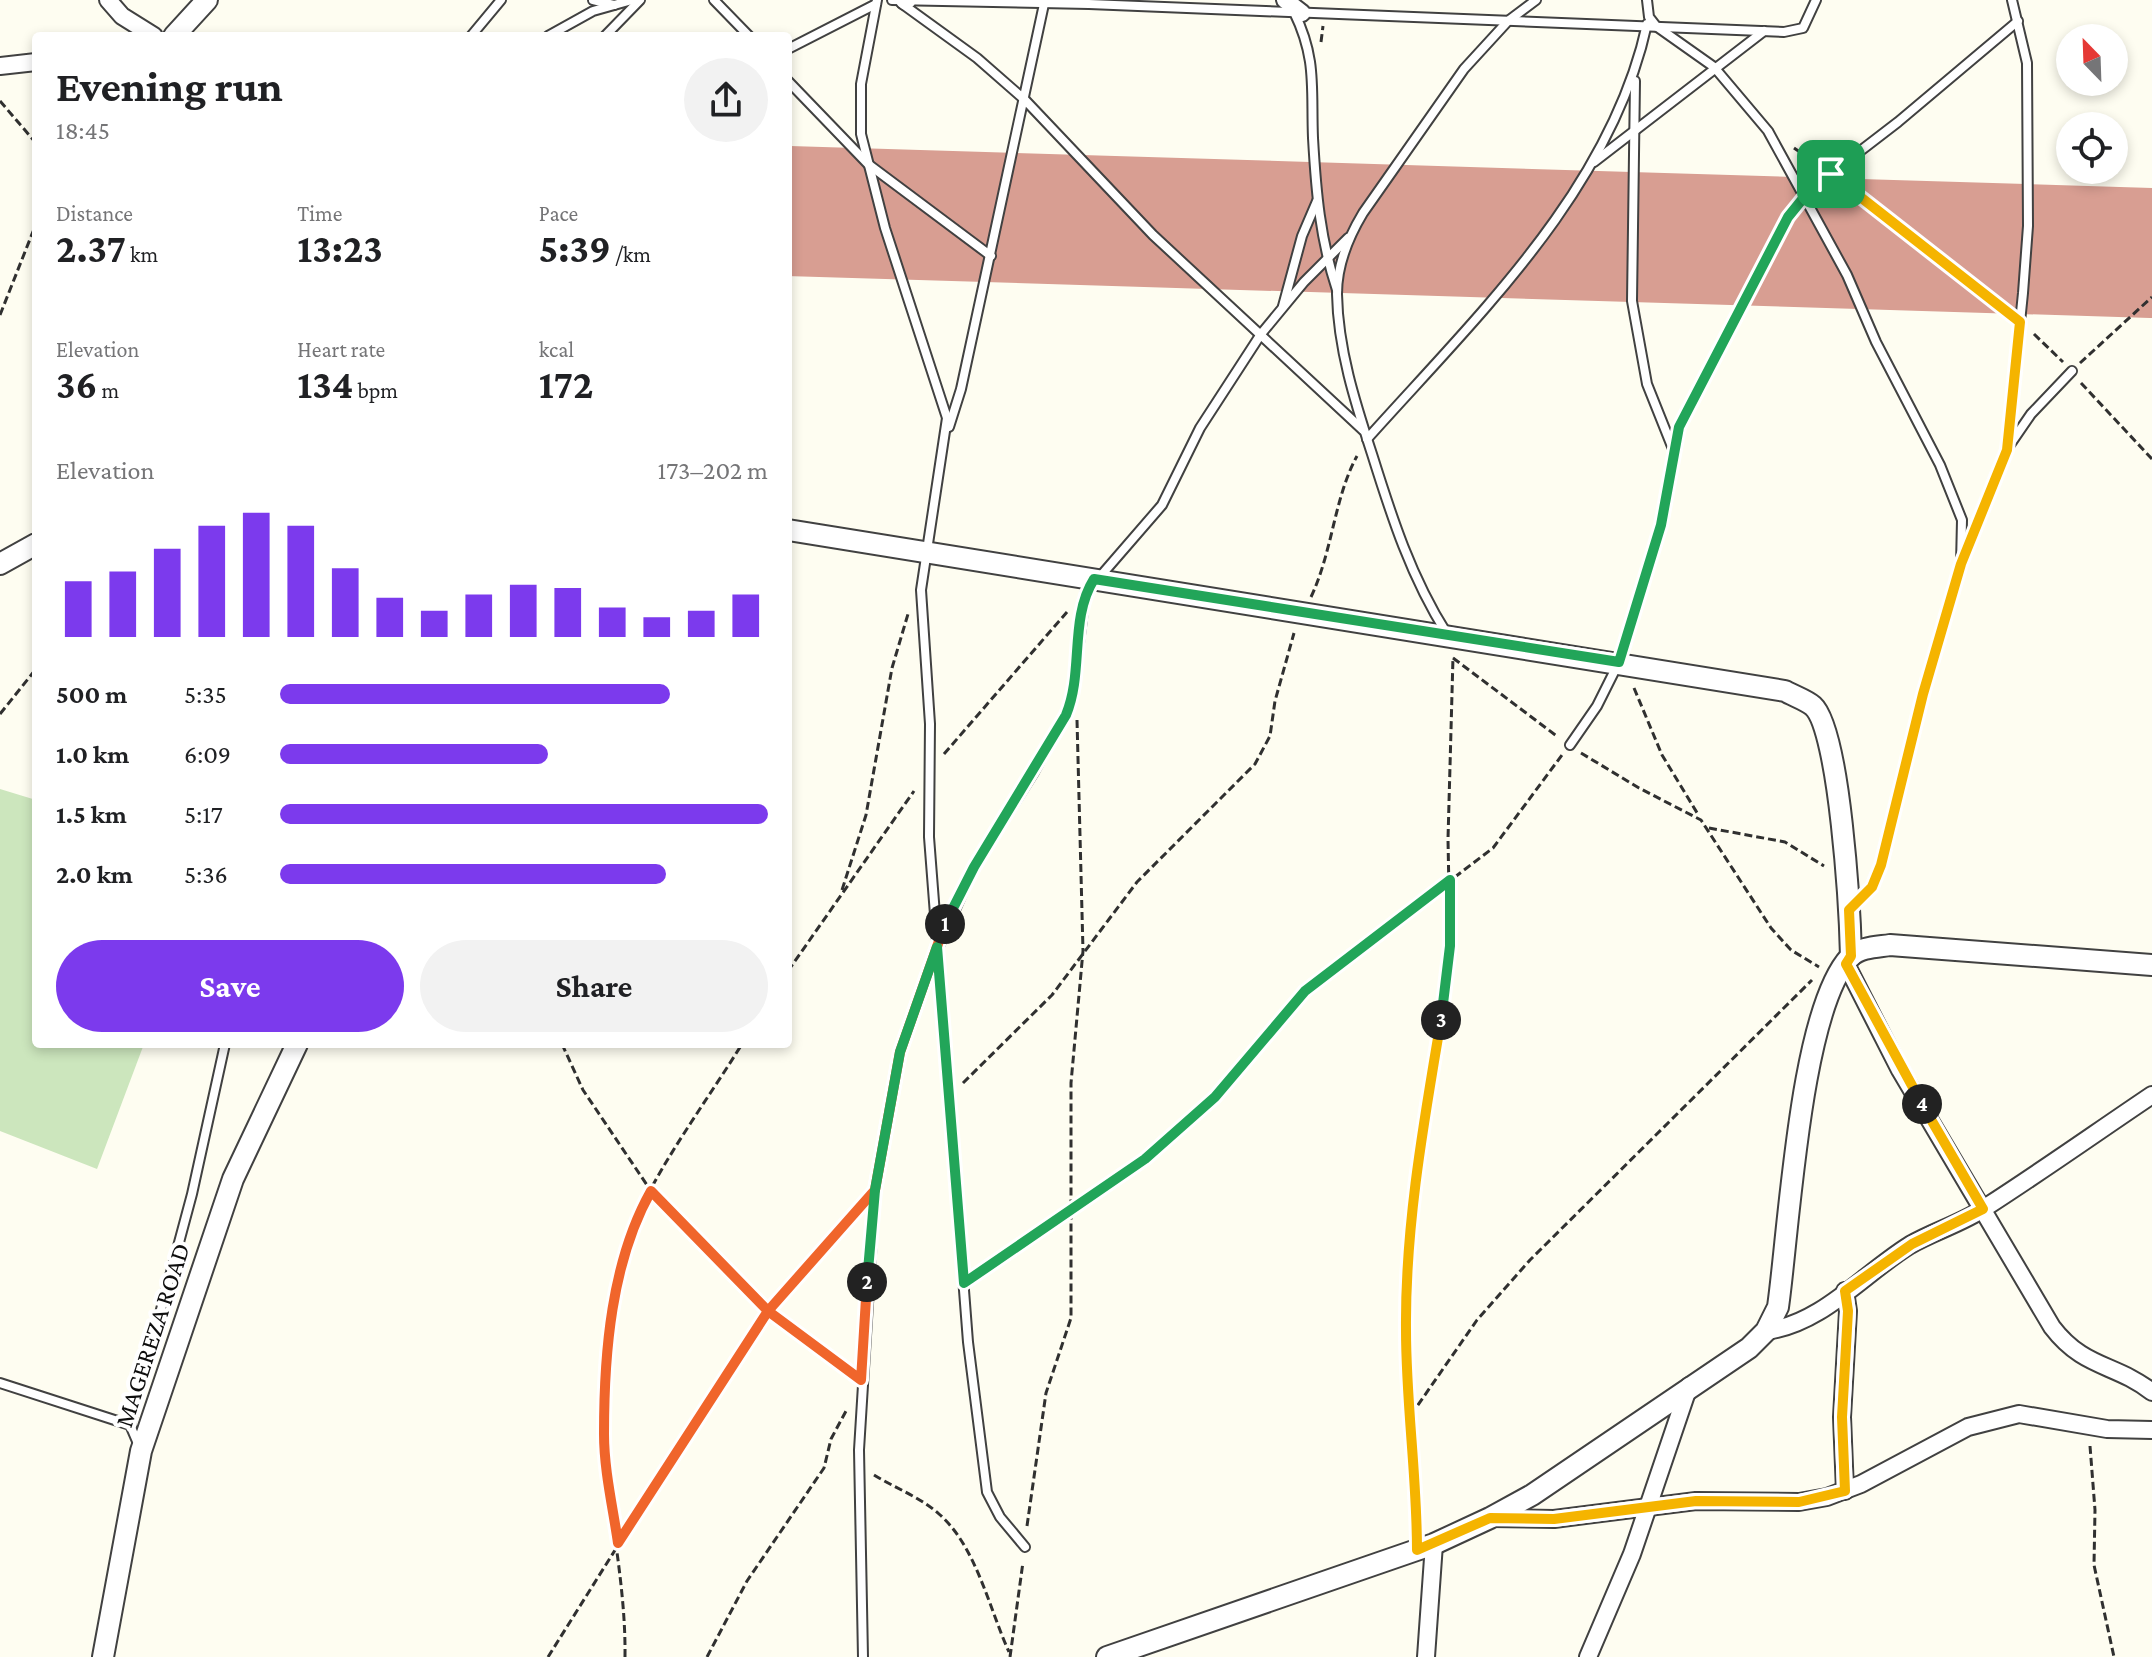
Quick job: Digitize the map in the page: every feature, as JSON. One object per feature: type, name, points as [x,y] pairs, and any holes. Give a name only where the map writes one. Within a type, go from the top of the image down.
[{"type":"street","points":[[108,0],[141,32]]},
{"type":"street","points":[[178,32],[207,0]]},
{"type":"street","points":[[0,66],[32,62]]},
{"type":"street","points":[[792,531],[1624,663],[1785,691],[1814,706],[1829,738],[1849,910],[1848,960],[1900,1070],[2029,1293],[2064,1342],[2084,1359],[2126,1376],[2152,1392]]},
{"type":"street","points":[[0,564],[32,546]]},
{"type":"street","points":[[1107,1657],[1426,1547],[1490,1518],[1532,1495],[1749,1348],[1766,1331],[1778,1307],[1805,1087],[1833,984],[1848,960],[1866,948],[1890,945],[2152,965]]},
{"type":"street","name":"MAGEREZA ROAD","points":[[103,1657],[141,1451],[233,1179],[295,1048]]},
{"type":"street","points":[[1766,1331],[1800,1322],[1912,1244],[1983,1209],[2152,1095]]},
{"type":"street","points":[[1845,1291],[1848,1311],[1842,1417],[1845,1491]]},
{"type":"street","points":[[1588,1657],[1620,1585],[1689,1386]]},
{"type":"street","points":[[1490,1518],[1554,1519],[1696,1501],[1799,1502],[1845,1491],[1953,1433],[1988,1420],[2031,1414],[2092,1426],[2152,1430]]},
{"type":"street","points":[[1426,1547],[1426,1657]]},
{"type":"lane","points":[[474,32],[501,0]]},
{"type":"lane","points":[[593,0],[615,5]]},
{"type":"lane","points":[[554,32],[577,18],[632,0]]},
{"type":"lane","points":[[609,32],[640,0]]},
{"type":"lane","points":[[714,0],[745,32]]},
{"type":"lane","points":[[894,0],[1294,8],[1508,21],[1651,23],[1796,31],[1803,28],[1816,0]]},
{"type":"lane","points":[[894,0],[977,58],[1025,100],[1153,235],[1366,435]]},
{"type":"lane","points":[[863,1657],[859,1463],[861,1380],[875,1190],[900,1052],[937,947],[974,867],[1056,734],[1074,690],[1085,594],[1094,579],[1162,505],[1200,428],[1261,334],[1283,306],[1348,238],[1464,69],[1508,21],[1536,0]]},
{"type":"lane","points":[[1366,435],[1532,250],[1592,163],[1634,76],[1651,23],[1647,0]]},
{"type":"lane","points":[[2007,450],[2028,213],[2027,63],[2012,0]]},
{"type":"lane","points":[[792,47],[876,2]]},
{"type":"lane","points":[[876,2],[859,108],[868,164],[916,328],[942,399],[947,435]]},
{"type":"lane","points":[[1025,1547],[992,1506],[984,1479],[964,1283],[929,837],[930,724],[921,590],[947,435],[961,389],[991,256],[1044,4]]},
{"type":"lane","points":[[1294,8],[1310,48],[1314,73],[1317,201],[1327,261],[1337,290],[1346,370],[1408,562],[1449,637]]},
{"type":"lane","points":[[1570,745],[1624,663],[1661,525],[1679,427],[1778,234],[1805,196],[2018,21]]},
{"type":"lane","points":[[1651,23],[1714,67],[1768,131],[1847,275],[1876,342],[1954,495],[1962,520],[1961,564]]},
{"type":"lane","points":[[1592,163],[1764,30]]},
{"type":"lane","points":[[1634,76],[1637,130],[1632,301],[1647,384],[1673,449]]},
{"type":"lane","points":[[792,85],[868,164],[991,256]]},
{"type":"lane","points":[[1283,306],[1302,236],[1317,201]]},
{"type":"lane","points":[[1337,290],[1348,238]]},
{"type":"lane","points":[[1849,910],[1872,887],[1881,865],[1923,694],[1961,564],[2007,450],[2031,414],[2072,371]]},
{"type":"lane","points":[[141,1451],[130,1425],[192,1194],[224,1048]]},
{"type":"lane","points":[[0,1383],[130,1425]]},
{"type":"path","points":[[0,101],[32,138]]},
{"type":"path","points":[[1768,131],[1831,174],[2020,322],[2072,371],[2152,459]]},
{"type":"path","points":[[0,315],[32,234]]},
{"type":"path","points":[[2072,371],[2152,297]]},
{"type":"path","points":[[950,1095],[1020,1030],[1052,995],[1137,882],[1255,764],[1265,748],[1287,652],[1328,558],[1349,472],[1366,435]]},
{"type":"path","points":[[841,892],[852,850],[866,815],[899,639],[921,590]]},
{"type":"path","points":[[1426,1547],[1417,1490],[1406,1331],[1423,1137],[1450,946],[1453,658],[1449,637]]},
{"type":"path","points":[[1453,658],[1570,745],[1639,788],[1701,820]]},
{"type":"path","points":[[1411,1415],[1477,1320],[1530,1260],[1822,969],[1791,950],[1771,928],[1701,820],[1649,727],[1624,663]]},
{"type":"path","points":[[0,714],[32,674]]},
{"type":"path","points":[[1010,1656],[1046,1393],[1071,1318],[1073,1030],[1083,951],[1081,791],[1074,690]]},
{"type":"path","points":[[964,1283],[1145,1159],[1215,1097],[1305,991],[1493,848],[1570,745]]},
{"type":"path","points":[[1709,828],[1785,842],[1804,851],[1846,885]]},
{"type":"path","points":[[564,1048],[583,1090],[651,1191],[768,1311],[861,1380]]},
{"type":"path","points":[[625,1657],[618,1543],[604,1436],[610,1335],[630,1236],[651,1191],[740,1048]]},
{"type":"path","points":[[548,1657],[768,1311],[875,1190]]},
{"type":"path","points":[[707,1657],[747,1581],[824,1468],[836,1429],[861,1394]]},
{"type":"path","points":[[2092,1426],[2094,1565],[2114,1657]]},
{"type":"path","points":[[859,1463],[928,1505],[947,1522],[972,1561],[1010,1656]]},
{"type":"green space","points":[[0,789],[32,799],[32,1048],[142,1048],[97,1169],[0,1131]]},
{"type":"runway","points":[[792,211],[2152,253]]},
{"type":"route","points":[[1831,174],[1816,185],[1788,217],[1679,427],[1661,525],[1619,662],[1094,579],[1085,594],[1072,701],[1034,772],[974,867],[947,920],[927,973],[900,1052],[875,1190],[768,1311],[618,1543],[604,1436],[607,1384],[610,1335],[618,1286],[638,1214],[651,1191],[768,1311],[861,1380],[871,1233],[875,1190],[880,1152],[900,1052],[937,947],[964,1283],[1145,1159],[1215,1097],[1305,991],[1450,880],[1450,946],[1424,1124],[1408,1281],[1406,1331],[1417,1490],[1417,1550],[1490,1518],[1554,1519],[1696,1501],[1799,1502],[1845,1491],[1842,1417],[1848,1311],[1845,1291],[1912,1244],[1983,1209],[1900,1070],[1846,964],[1851,956],[1849,910],[1872,887],[1881,865],[1923,694],[1961,564],[2007,450],[2015,347],[2020,322],[1831,174]]}]
